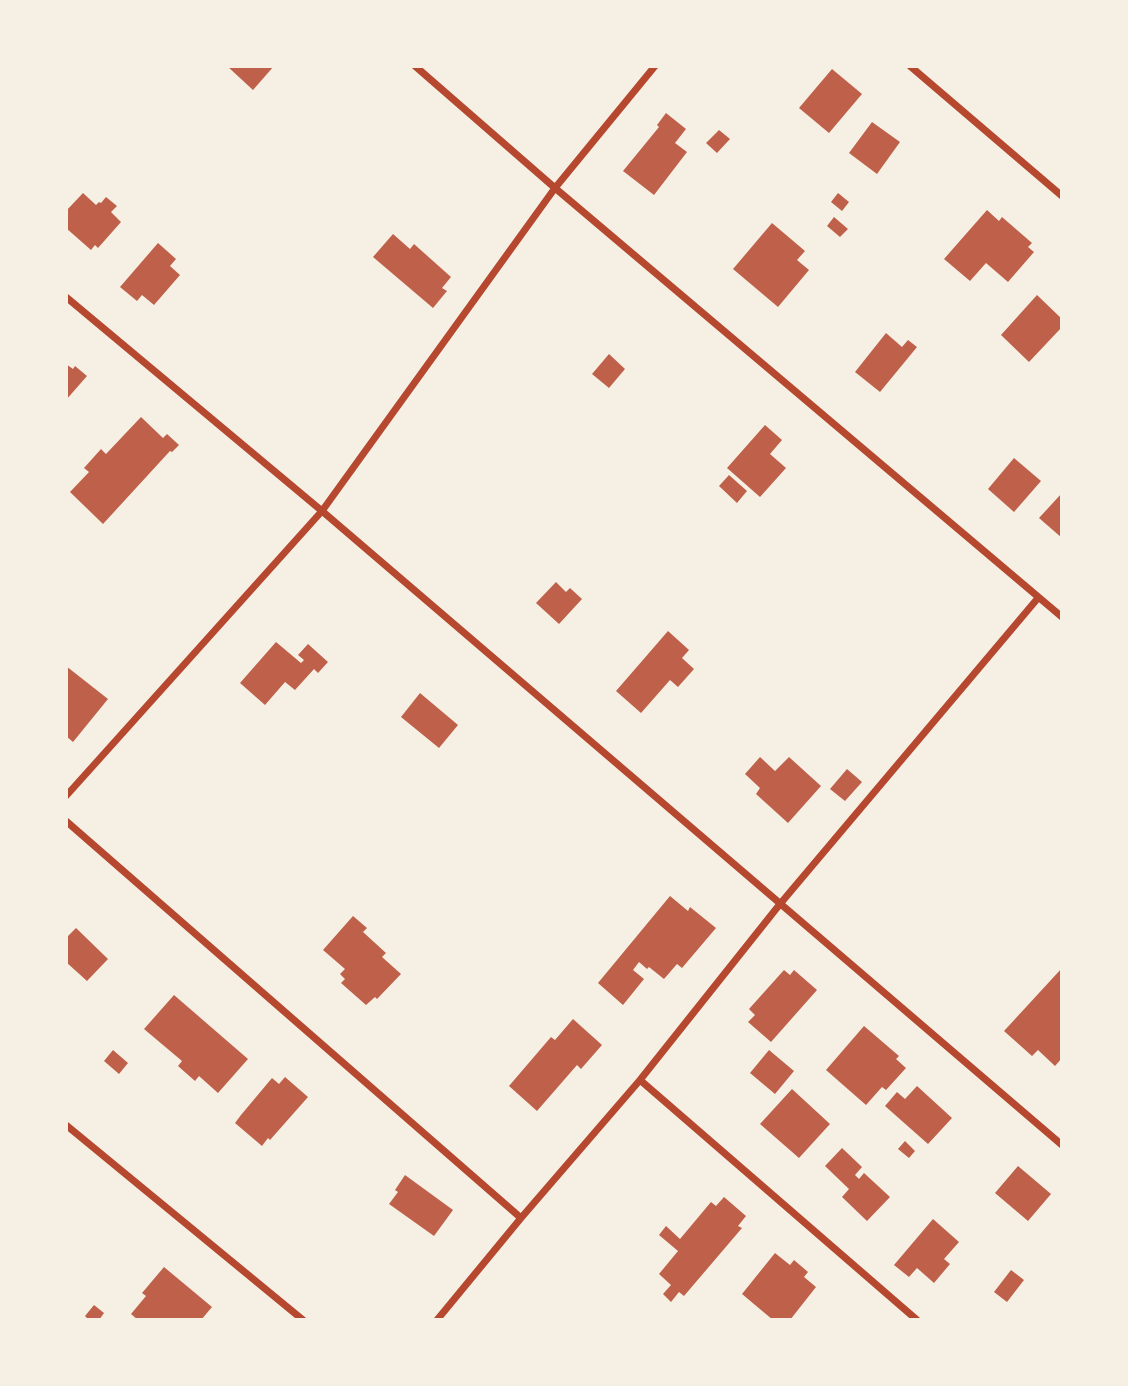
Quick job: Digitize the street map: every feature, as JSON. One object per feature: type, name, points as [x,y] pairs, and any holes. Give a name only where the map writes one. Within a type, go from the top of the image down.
[{"type":"street","points":[[415,66],[555,188],[1062,617]]},
{"type":"street","points":[[66,796],[322,511],[555,188],[654,66]]},
{"type":"street","points":[[910,66],[1062,196]]},
{"type":"street","points":[[66,297],[322,511],[1062,1145]]},
{"type":"street","points":[[437,1320],[640,1080],[779,904],[1038,598]]},
{"type":"street","points":[[66,821],[521,1218]]},
{"type":"street","points":[[640,1080],[917,1320]]},
{"type":"street","points":[[66,1125],[303,1320]]},
{"type":"building","points":[[227,66],[274,66],[253,90]]},
{"type":"building","points":[[832,69],[862,94],[829,133],[799,108]]},
{"type":"building","points":[[666,113],[686,129],[675,143],[687,152],[654,195],[623,171],[659,127],[657,125]]},
{"type":"building","points":[[872,122],[900,142],[877,174],[849,153]]},
{"type":"building","points":[[719,130],[730,139],[717,153],[706,143]]},
{"type":"building","points":[[83,193],[96,205],[106,197],[117,206],[111,212],[121,222],[98,248],[95,245],[91,250],[66,228],[66,211]]},
{"type":"building","points":[[838,193],[849,202],[842,211],[831,202]]},
{"type":"building","points":[[987,210],[999,221],[1002,217],[1032,243],[1028,247],[1034,252],[1008,282],[986,263],[970,281],[944,259]]},
{"type":"building","points":[[834,217],[848,229],[840,237],[827,226]]},
{"type":"building","points":[[772,223],[805,251],[797,260],[809,270],[778,307],[733,269]]},
{"type":"building","points":[[393,234],[410,249],[414,244],[451,277],[442,288],[447,291],[433,308],[373,257]]},
{"type":"building","points":[[158,243],[176,259],[170,266],[180,275],[154,305],[142,295],[137,301],[120,287]]},
{"type":"building","points":[[1037,295],[1062,319],[1062,327],[1029,362],[1001,335]]},
{"type":"building","points":[[886,333],[902,347],[908,340],[917,347],[880,392],[855,372]]},
{"type":"building","points":[[609,354],[625,369],[609,388],[592,374]]},
{"type":"building","points":[[66,364],[73,369],[75,366],[87,376],[66,400]]},
{"type":"building","points":[[141,417],[163,438],[167,434],[179,445],[170,451],[103,524],[70,492],[89,472],[84,468],[101,449],[106,454]]},
{"type":"building","points":[[765,425],[782,440],[770,454],[786,468],[760,497],[727,468]]},
{"type":"building","points":[[1014,458],[1041,481],[1014,512],[988,489]]},
{"type":"building","points":[[729,475],[747,491],[737,503],[719,486]]},
{"type":"building","points":[[1062,493],[1062,538],[1039,518]]},
{"type":"building","points":[[556,582],[566,592],[570,588],[582,599],[559,624],[536,603]]},
{"type":"building","points":[[668,631],[689,650],[682,658],[694,669],[678,687],[670,680],[641,713],[616,691]]},
{"type":"building","points":[[276,642],[301,663],[304,660],[298,655],[308,644],[328,662],[318,673],[314,669],[295,690],[285,682],[265,705],[240,683]]},
{"type":"building","points":[[66,666],[108,699],[73,742],[66,736]]},
{"type":"building","points":[[420,693],[458,725],[439,748],[401,717]]},
{"type":"building","points":[[760,757],[775,771],[789,757],[821,786],[788,823],[756,794],[760,788],[745,774]]},
{"type":"building","points":[[847,769],[862,782],[845,801],[830,789]]},
{"type":"building","points":[[670,896],[688,911],[690,907],[716,928],[682,968],[677,964],[664,979],[639,962],[633,970],[644,979],[623,1005],[598,983]]},
{"type":"building","points":[[353,916],[367,928],[363,932],[386,953],[382,957],[401,974],[377,999],[375,997],[366,1005],[341,983],[345,979],[340,974],[345,969],[323,950]]},
{"type":"building","points":[[76,928],[108,959],[87,981],[66,962],[66,938]]},
{"type":"building","points":[[1062,968],[1062,1058],[1055,1066],[1038,1050],[1032,1056],[1004,1031]]},
{"type":"building","points":[[784,970],[790,975],[794,970],[817,990],[771,1042],[748,1022],[755,1015],[749,1009]]},
{"type":"building","points":[[174,995],[248,1059],[218,1093],[199,1076],[195,1081],[178,1066],[182,1061],[144,1029]]},
{"type":"building","points":[[573,1019],[602,1045],[581,1069],[577,1065],[537,1111],[509,1086],[551,1037],[555,1040]]},
{"type":"building","points":[[864,1026],[899,1056],[896,1059],[906,1068],[886,1090],[882,1087],[866,1105],[826,1070]]},
{"type":"building","points":[[113,1050],[128,1063],[119,1074],[104,1061]]},
{"type":"building","points":[[769,1050],[794,1071],[775,1094],[750,1073]]},
{"type":"building","points":[[285,1077],[308,1097],[262,1146],[235,1123],[272,1078],[279,1084]]},
{"type":"building","points":[[917,1086],[952,1118],[928,1144],[885,1106],[897,1092],[905,1099]]},
{"type":"building","points":[[792,1089],[830,1124],[799,1158],[760,1124]]},
{"type":"building","points":[[905,1141],[915,1151],[909,1158],[898,1149]]},
{"type":"building","points":[[842,1148],[862,1167],[855,1175],[859,1179],[864,1173],[890,1197],[867,1221],[842,1197],[849,1189],[825,1166]]},
{"type":"building","points":[[1018,1166],[1051,1194],[1028,1221],[995,1193]]},
{"type":"building","points":[[405,1175],[453,1210],[434,1236],[389,1204]]},
{"type":"building","points":[[724,1197],[746,1216],[738,1226],[742,1228],[684,1296],[679,1292],[671,1302],[663,1294],[671,1285],[659,1274],[678,1251],[659,1235],[666,1226],[680,1239],[711,1202],[716,1206]]},
{"type":"building","points":[[933,1219],[959,1242],[944,1259],[950,1264],[934,1283],[917,1268],[909,1277],[894,1265]]},
{"type":"building","points":[[775,1253],[790,1265],[794,1260],[808,1272],[804,1277],[816,1287],[790,1320],[773,1320],[742,1294]]},
{"type":"building","points":[[164,1267],[212,1307],[201,1320],[138,1320],[131,1314],[146,1296],[142,1293]]},
{"type":"building","points":[[1011,1270],[1024,1280],[1007,1302],[994,1292]]},
{"type":"building","points":[[94,1305],[104,1313],[99,1320],[89,1320],[85,1316]]}]
